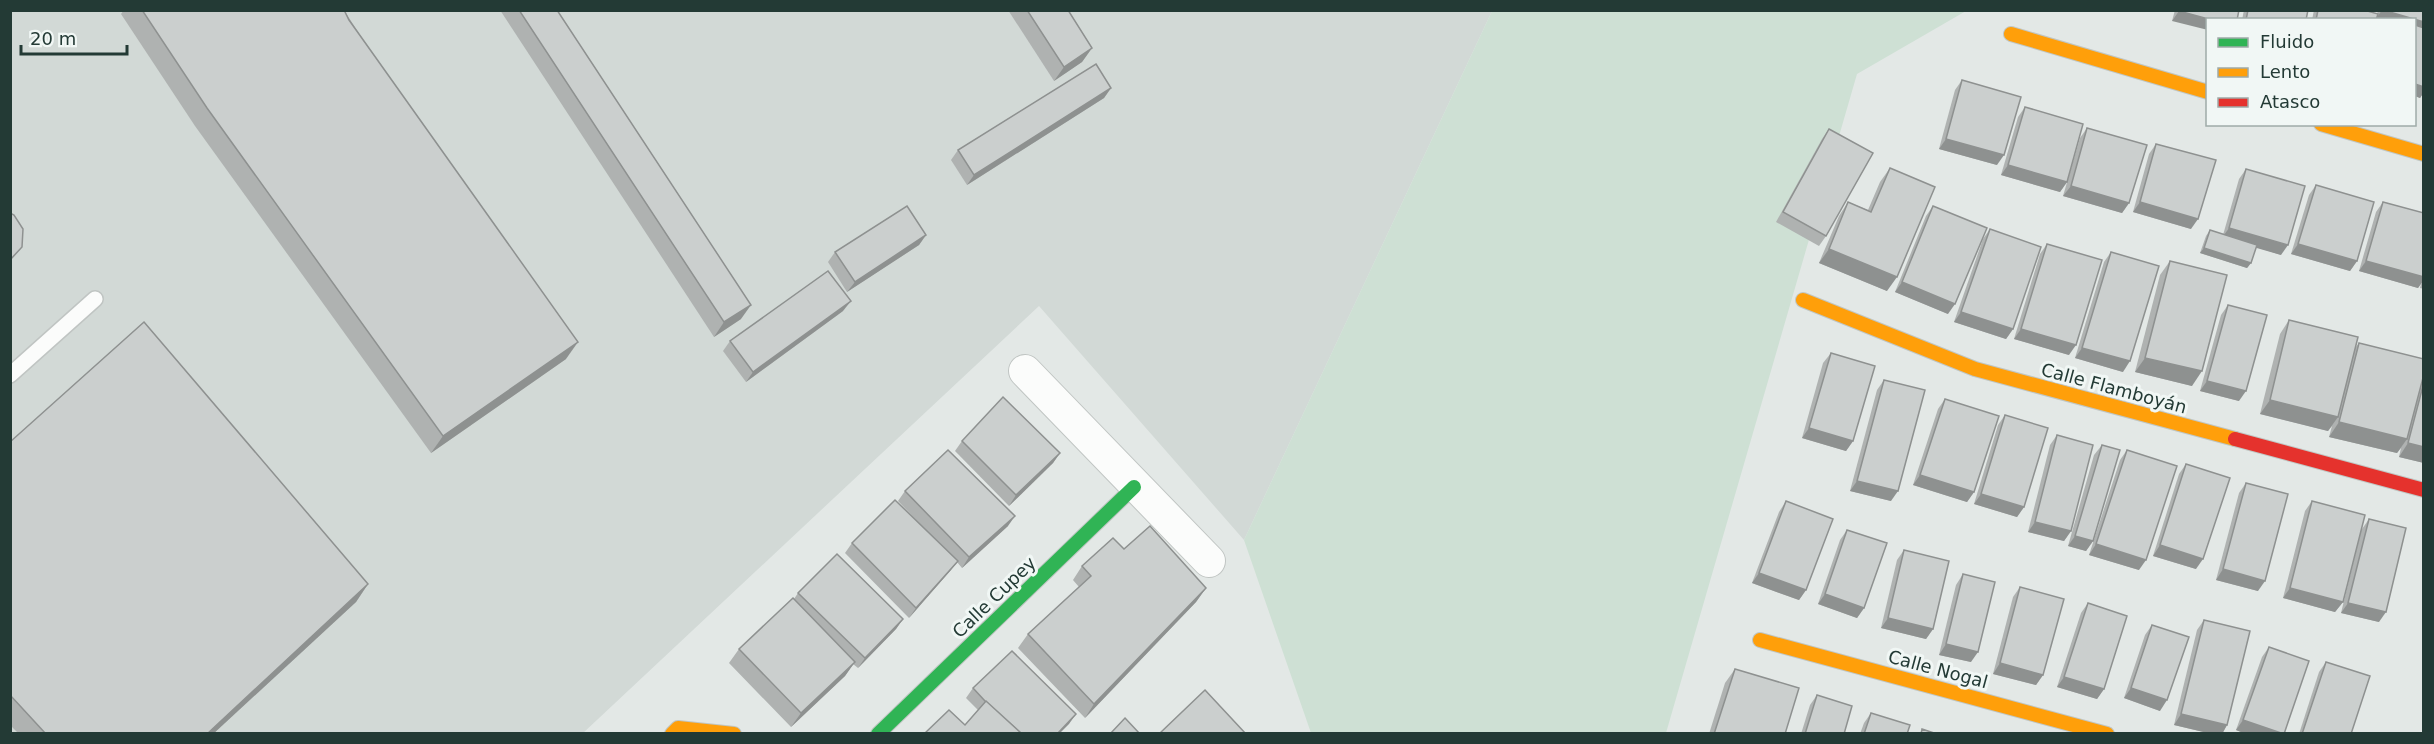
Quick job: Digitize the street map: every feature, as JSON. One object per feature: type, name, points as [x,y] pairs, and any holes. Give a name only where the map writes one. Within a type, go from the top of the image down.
[{"type":"street","points":[[2011,34],[2206,91]]},
{"type":"street","points":[[2328,126],[2424,154]]},
{"type":"street","name":"Calle Flamboyán","points":[[1803,300],[1975,369],[2424,490]]},
{"type":"street","points":[[1025,371],[1134,487],[1209,561]]},
{"type":"street","name":"Calle Cupey","points":[[878,734],[1134,487]]},
{"type":"street","name":"Calle Nogal","points":[[1760,640],[2107,734]]},
{"type":"street","points":[[672,734],[678,728],[734,734]]},
{"type":"lane","points":[[10,375],[94,299]]},
{"type":"shaded area","points":[[10,11],[1492,11],[1244,540],[1039,306],[582,734],[11,733]]},
{"type":"green space","points":[[1492,11],[1966,11],[1857,74],[1666,733],[1311,733],[1244,540]]},
{"type":"building","points":[[142,10],[344,10],[578,342],[443,436],[207,108]]},
{"type":"building","points":[[519,10],[557,10],[751,305],[724,322]]},
{"type":"building","points":[[1027,10],[1068,10],[1092,48],[1064,67]]},
{"type":"building","points":[[2239,10],[2237,18],[2206,18],[2179,11]]},
{"type":"building","points":[[2248,10],[2308,10],[2306,18],[2246,18]]},
{"type":"building","points":[[2318,10],[2364,10],[2378,14],[2377,18],[2316,18]]},
{"type":"building","points":[[2383,10],[2424,10],[2424,22]]},
{"type":"building","points":[[2416,25],[2424,28],[2424,87],[2416,84]]},
{"type":"building","points":[[1096,64],[1111,88],[974,175],[958,150]]},
{"type":"building","points":[[1962,80],[2021,97],[2004,155],[1946,139]]},
{"type":"building","points":[[2025,107],[2083,124],[2067,182],[2008,165]]},
{"type":"building","points":[[2087,128],[2147,145],[2129,203],[2071,186]]},
{"type":"building","points":[[1829,129],[1873,153],[1826,236],[1783,212]]},
{"type":"building","points":[[2156,144],[2216,160],[2198,219],[2140,202]]},
{"type":"building","points":[[1890,168],[1935,187],[1897,277],[1829,249],[1848,202],[1871,212]]},
{"type":"building","points":[[2246,169],[2305,186],[2288,245],[2229,228]]},
{"type":"building","points":[[2316,185],[2374,202],[2357,261],[2298,244]]},
{"type":"building","points":[[2383,202],[2424,213],[2424,277],[2366,261]]},
{"type":"building","points":[[907,206],[926,235],[855,282],[835,252]]},
{"type":"building","points":[[1933,206],[1987,228],[1955,304],[1902,282]]},
{"type":"building","points":[[10,213],[14,215],[23,229],[22,247],[10,260]]},
{"type":"building","points":[[1990,229],[2041,247],[2013,329],[1961,312]]},
{"type":"building","points":[[2210,230],[2257,245],[2251,263],[2204,248]]},
{"type":"building","points":[[2047,244],[2102,260],[2076,345],[2021,329]]},
{"type":"building","points":[[2111,252],[2159,266],[2130,361],[2082,348]]},
{"type":"building","points":[[2170,261],[2227,275],[2202,371],[2145,358]]},
{"type":"building","points":[[828,271],[851,301],[753,372],[730,341]]},
{"type":"building","points":[[2228,305],[2267,315],[2246,391],[2207,381]]},
{"type":"building","points":[[2289,320],[2358,337],[2338,417],[2270,400]]},
{"type":"building","points":[[144,322],[368,584],[207,734],[46,734],[10,695],[10,442]]},
{"type":"building","points":[[2359,343],[2424,359],[2424,374],[2407,439],[2339,422]]},
{"type":"building","points":[[1831,353],[1875,366],[1853,441],[1809,428]]},
{"type":"building","points":[[1884,380],[1925,390],[1898,491],[1857,481]]},
{"type":"building","points":[[2424,382],[2424,447],[2408,443]]},
{"type":"building","points":[[1003,397],[1060,453],[1016,495],[962,441]]},
{"type":"building","points":[[1945,399],[1999,416],[1974,492],[1920,475]]},
{"type":"building","points":[[2005,415],[2048,428],[2024,507],[1981,494]]},
{"type":"building","points":[[2057,435],[2093,445],[2071,531],[2035,522]]},
{"type":"building","points":[[2102,445],[2120,450],[2093,541],[2075,536]]},
{"type":"building","points":[[948,450],[1015,516],[969,557],[905,491]]},
{"type":"building","points":[[2127,450],[2177,466],[2146,560],[2096,544]]},
{"type":"building","points":[[2186,464],[2230,478],[2203,559],[2160,545]]},
{"type":"building","points":[[2246,483],[2288,494],[2265,581],[2223,569]]},
{"type":"building","points":[[895,500],[958,561],[916,608],[852,543]]},
{"type":"building","points":[[1786,501],[1833,519],[1806,590],[1759,573]]},
{"type":"building","points":[[2312,501],[2365,515],[2343,602],[2290,588]]},
{"type":"building","points":[[2369,519],[2406,528],[2386,612],[2348,603]]},
{"type":"building","points":[[1150,526],[1206,588],[1094,704],[1028,634],[1091,576],[1082,566],[1113,538],[1124,549]]},
{"type":"building","points":[[1847,530],[1887,543],[1864,608],[1825,594]]},
{"type":"building","points":[[1904,550],[1949,561],[1933,629],[1888,618]]},
{"type":"building","points":[[837,554],[903,619],[865,658],[798,593]]},
{"type":"building","points":[[1963,574],[1995,582],[1978,652],[1946,644]]},
{"type":"building","points":[[2020,587],[2064,599],[2043,675],[2000,663]]},
{"type":"building","points":[[793,598],[855,662],[801,713],[739,649]]},
{"type":"building","points":[[2088,603],[2127,616],[2104,689],[2064,677]]},
{"type":"building","points":[[2204,620],[2250,631],[2227,725],[2181,714]]},
{"type":"building","points":[[2152,625],[2189,637],[2167,700],[2131,688]]},
{"type":"building","points":[[2269,647],[2309,661],[2284,734],[2243,720]]},
{"type":"building","points":[[1012,651],[1076,714],[1057,734],[1022,734],[973,688]]},
{"type":"building","points":[[2326,662],[2370,676],[2351,734],[2302,734]]},
{"type":"building","points":[[1735,669],[1799,688],[1785,734],[1714,734]]},
{"type":"building","points":[[1205,690],[1246,734],[1159,734]]},
{"type":"building","points":[[1817,695],[1852,706],[1844,734],[1805,734]]},
{"type":"building","points":[[986,701],[1022,734],[924,734],[949,710],[965,725]]},
{"type":"building","points":[[1871,713],[1910,725],[1907,734],[1864,734]]},
{"type":"building","points":[[1125,718],[1140,734],[1110,734]]},
{"type":"building","points":[[1922,729],[1937,734],[1921,734]]},
{"type":"traffic: fast","points":[[878,734],[1134,487]]},
{"type":"traffic: slow","points":[[2011,34],[2206,91]]},
{"type":"traffic: slow","points":[[2328,126],[2424,154]]},
{"type":"traffic: slow","points":[[1803,300],[1975,369],[2235,439]]},
{"type":"traffic: slow","points":[[1760,640],[2107,734]]},
{"type":"traffic: slow","points":[[672,734],[678,728],[734,734]]},
{"type":"traffic: jam","points":[[2235,439],[2424,490]]}]
